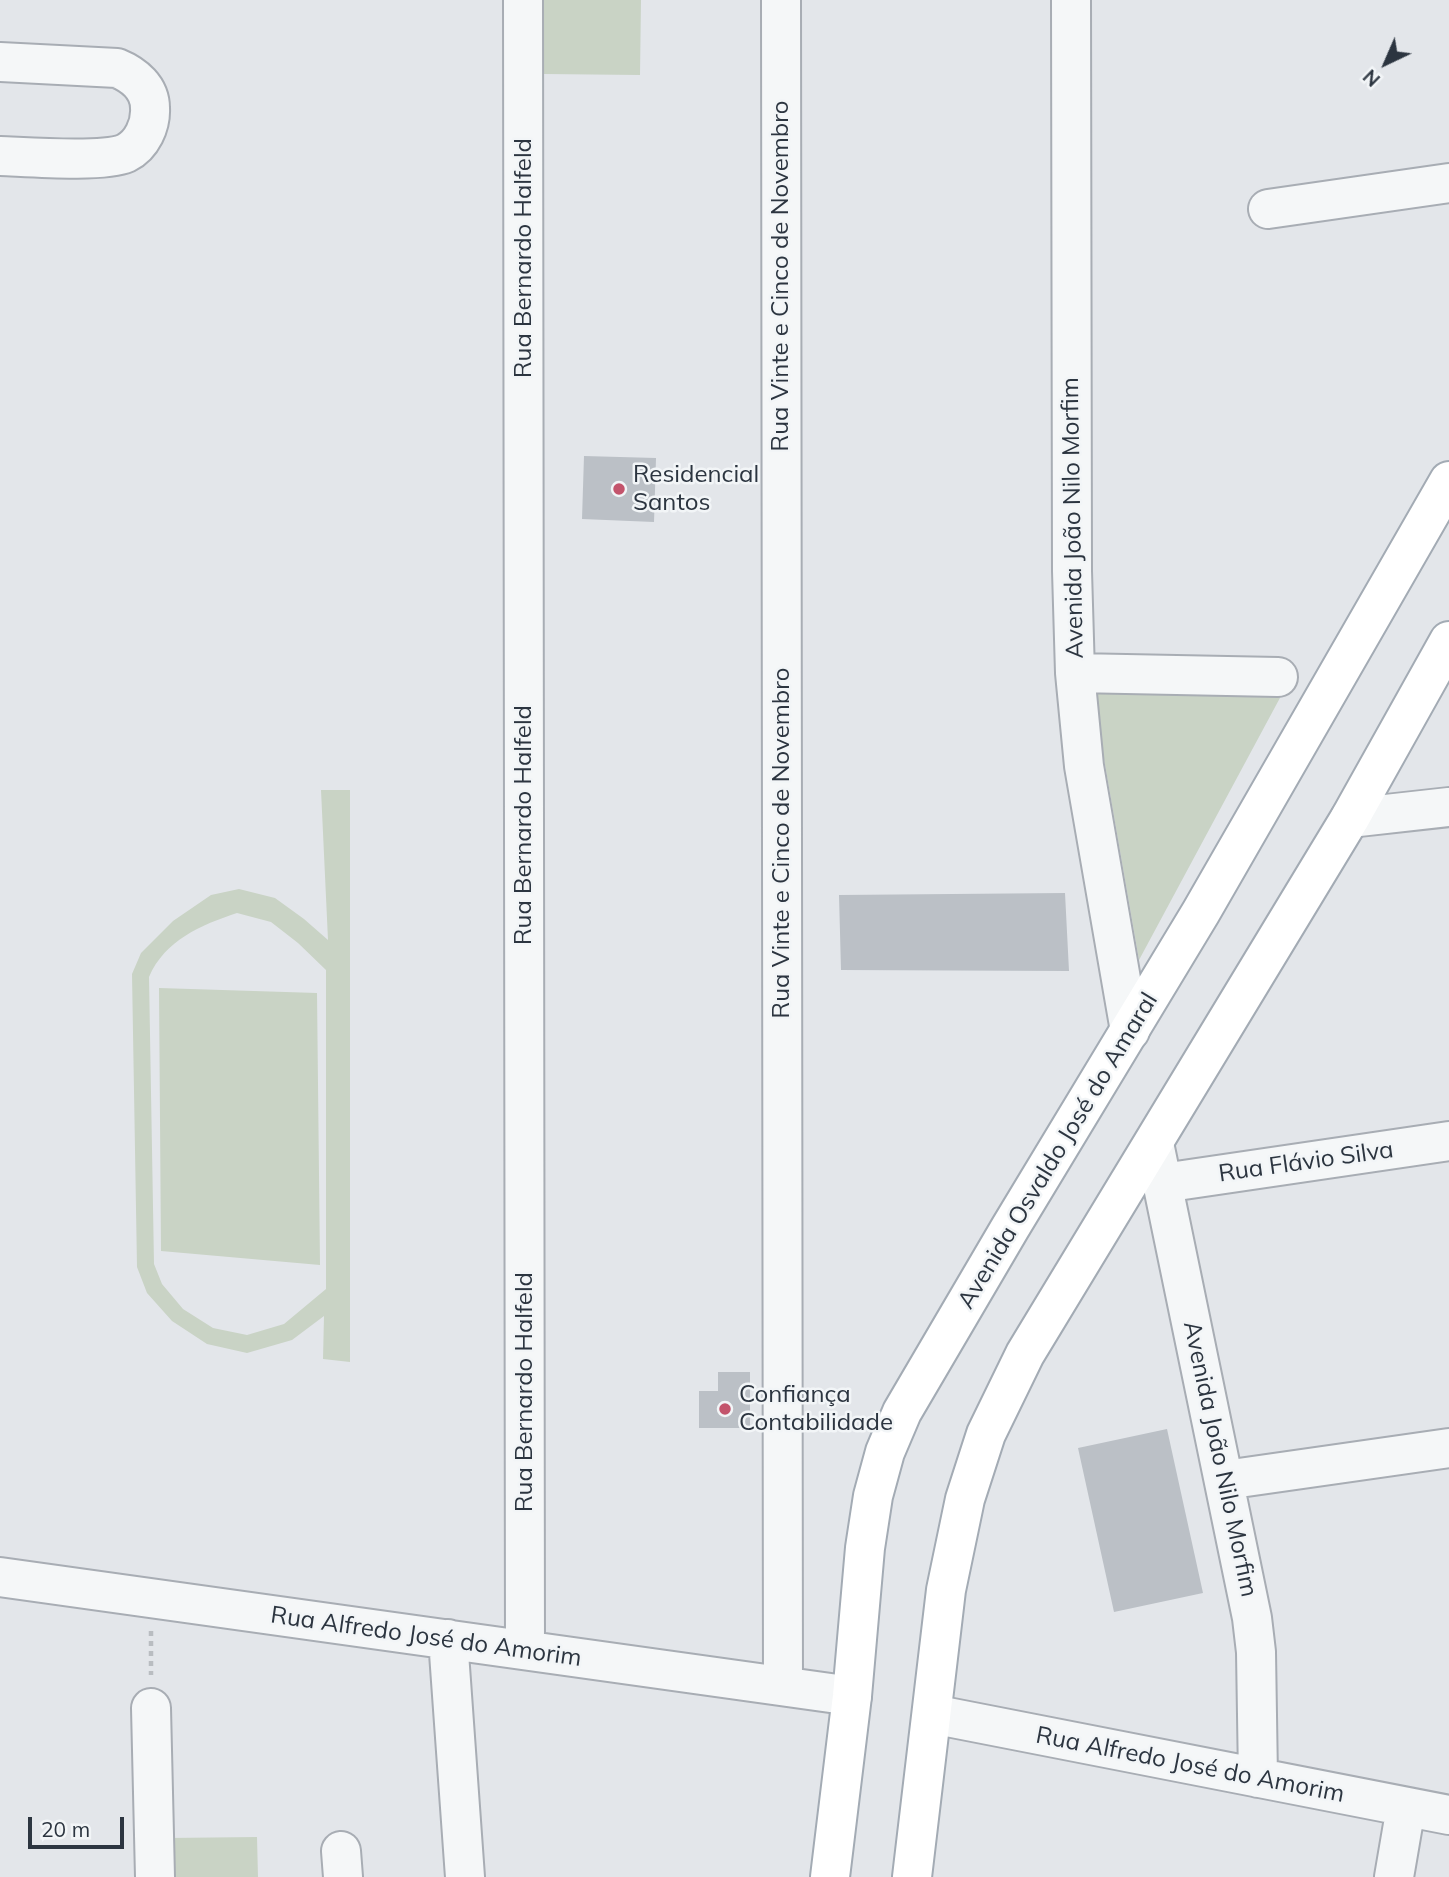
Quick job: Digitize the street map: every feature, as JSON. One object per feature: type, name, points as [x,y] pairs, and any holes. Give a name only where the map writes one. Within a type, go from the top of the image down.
[{"type":"main road","name":"Avenida Osvaldo José do Amaral","points":[[830,1877],[852,1696],[865,1548],[873,1496],[894,1432],[926,1369],[1130,1031],[1449,481]]},
{"type":"main road","points":[[912,1877],[946,1590],[965,1499],[986,1434],[1025,1354],[1350,818],[1449,641]]},
{"type":"street","name":"Rua Bernardo Halfeld","points":[[523,0],[526,1650]]},
{"type":"street","name":"Rua Vinte e Cinco de Novembro","points":[[781,0],[783,1686]]},
{"type":"street","name":"Avenida João Nilo Morfim","points":[[1071,0],[1072,543],[1075,673],[1084,766],[1130,1031]]},
{"type":"street","points":[[0,62],[117,68],[130,74],[143,86],[150,104],[150,123],[142,139],[126,153],[100,158],[0,156]]},
{"type":"street","points":[[1268,209],[1449,183]]},
{"type":"street","points":[[1075,673],[1278,677]]},
{"type":"street","points":[[1350,818],[1449,807]]},
{"type":"street","name":"Rua Flávio Silva","points":[[1163,1182],[1449,1141]]},
{"type":"street","name":"Avenida João Nilo Morfim","points":[[1154,1143],[1225,1480],[1255,1641],[1258,1778]]},
{"type":"street","points":[[1225,1480],[1449,1448]]},
{"type":"street","name":"Rua Alfredo José do Amorim","points":[[0,1577],[852,1696]]},
{"type":"street","points":[[448,1639],[465,1877]]},
{"type":"street","points":[[152,1707],[155,1877]]},
{"type":"street","name":"Rua Alfredo José do Amorim","points":[[932,1714],[1449,1815]]},
{"type":"street","points":[[1394,1877],[1406,1807]]},
{"type":"path","points":[[150,1598],[152,1707]]},
{"type":"green space","points":[[544,0],[641,0],[640,75],[544,74]]},
{"type":"green space","points":[[1092,690],[1281,696],[1139,960]]},
{"type":"green space","points":[[321,790],[350,790],[350,1362],[323,1359],[324,1316],[292,1340],[247,1353],[207,1344],[172,1321],[147,1293],[137,1267],[132,974],[141,953],[173,921],[211,895],[239,889],[275,898],[328,940]],"holes":[[[237,913],[271,922],[326,970],[326,1289],[284,1324],[247,1335],[213,1328],[183,1309],[162,1284],[154,1264],[149,977],[164,953],[174,944],[210,923]]]},
{"type":"green space","points":[[159,988],[317,993],[320,1265],[161,1251]]},
{"type":"green space","points":[[257,1837],[258,1877],[169,1877],[168,1838]]},
{"type":"building","name":"Residencial Santos","points":[[584,456],[656,458],[654,522],[582,519]]},
{"type":"building","points":[[1065,893],[1069,971],[841,970],[839,895]]},
{"type":"building","name":"Confiança Contabilidade","points":[[718,1372],[750,1372],[750,1428],[699,1428],[699,1391],[718,1391]]},
{"type":"building","points":[[1167,1429],[1203,1593],[1114,1612],[1078,1448]]},
{"type":"place","name":"Residencial Santos","points":[[619,489]]},
{"type":"place","name":"Confiança Contabilidade","points":[[725,1409]]}]
